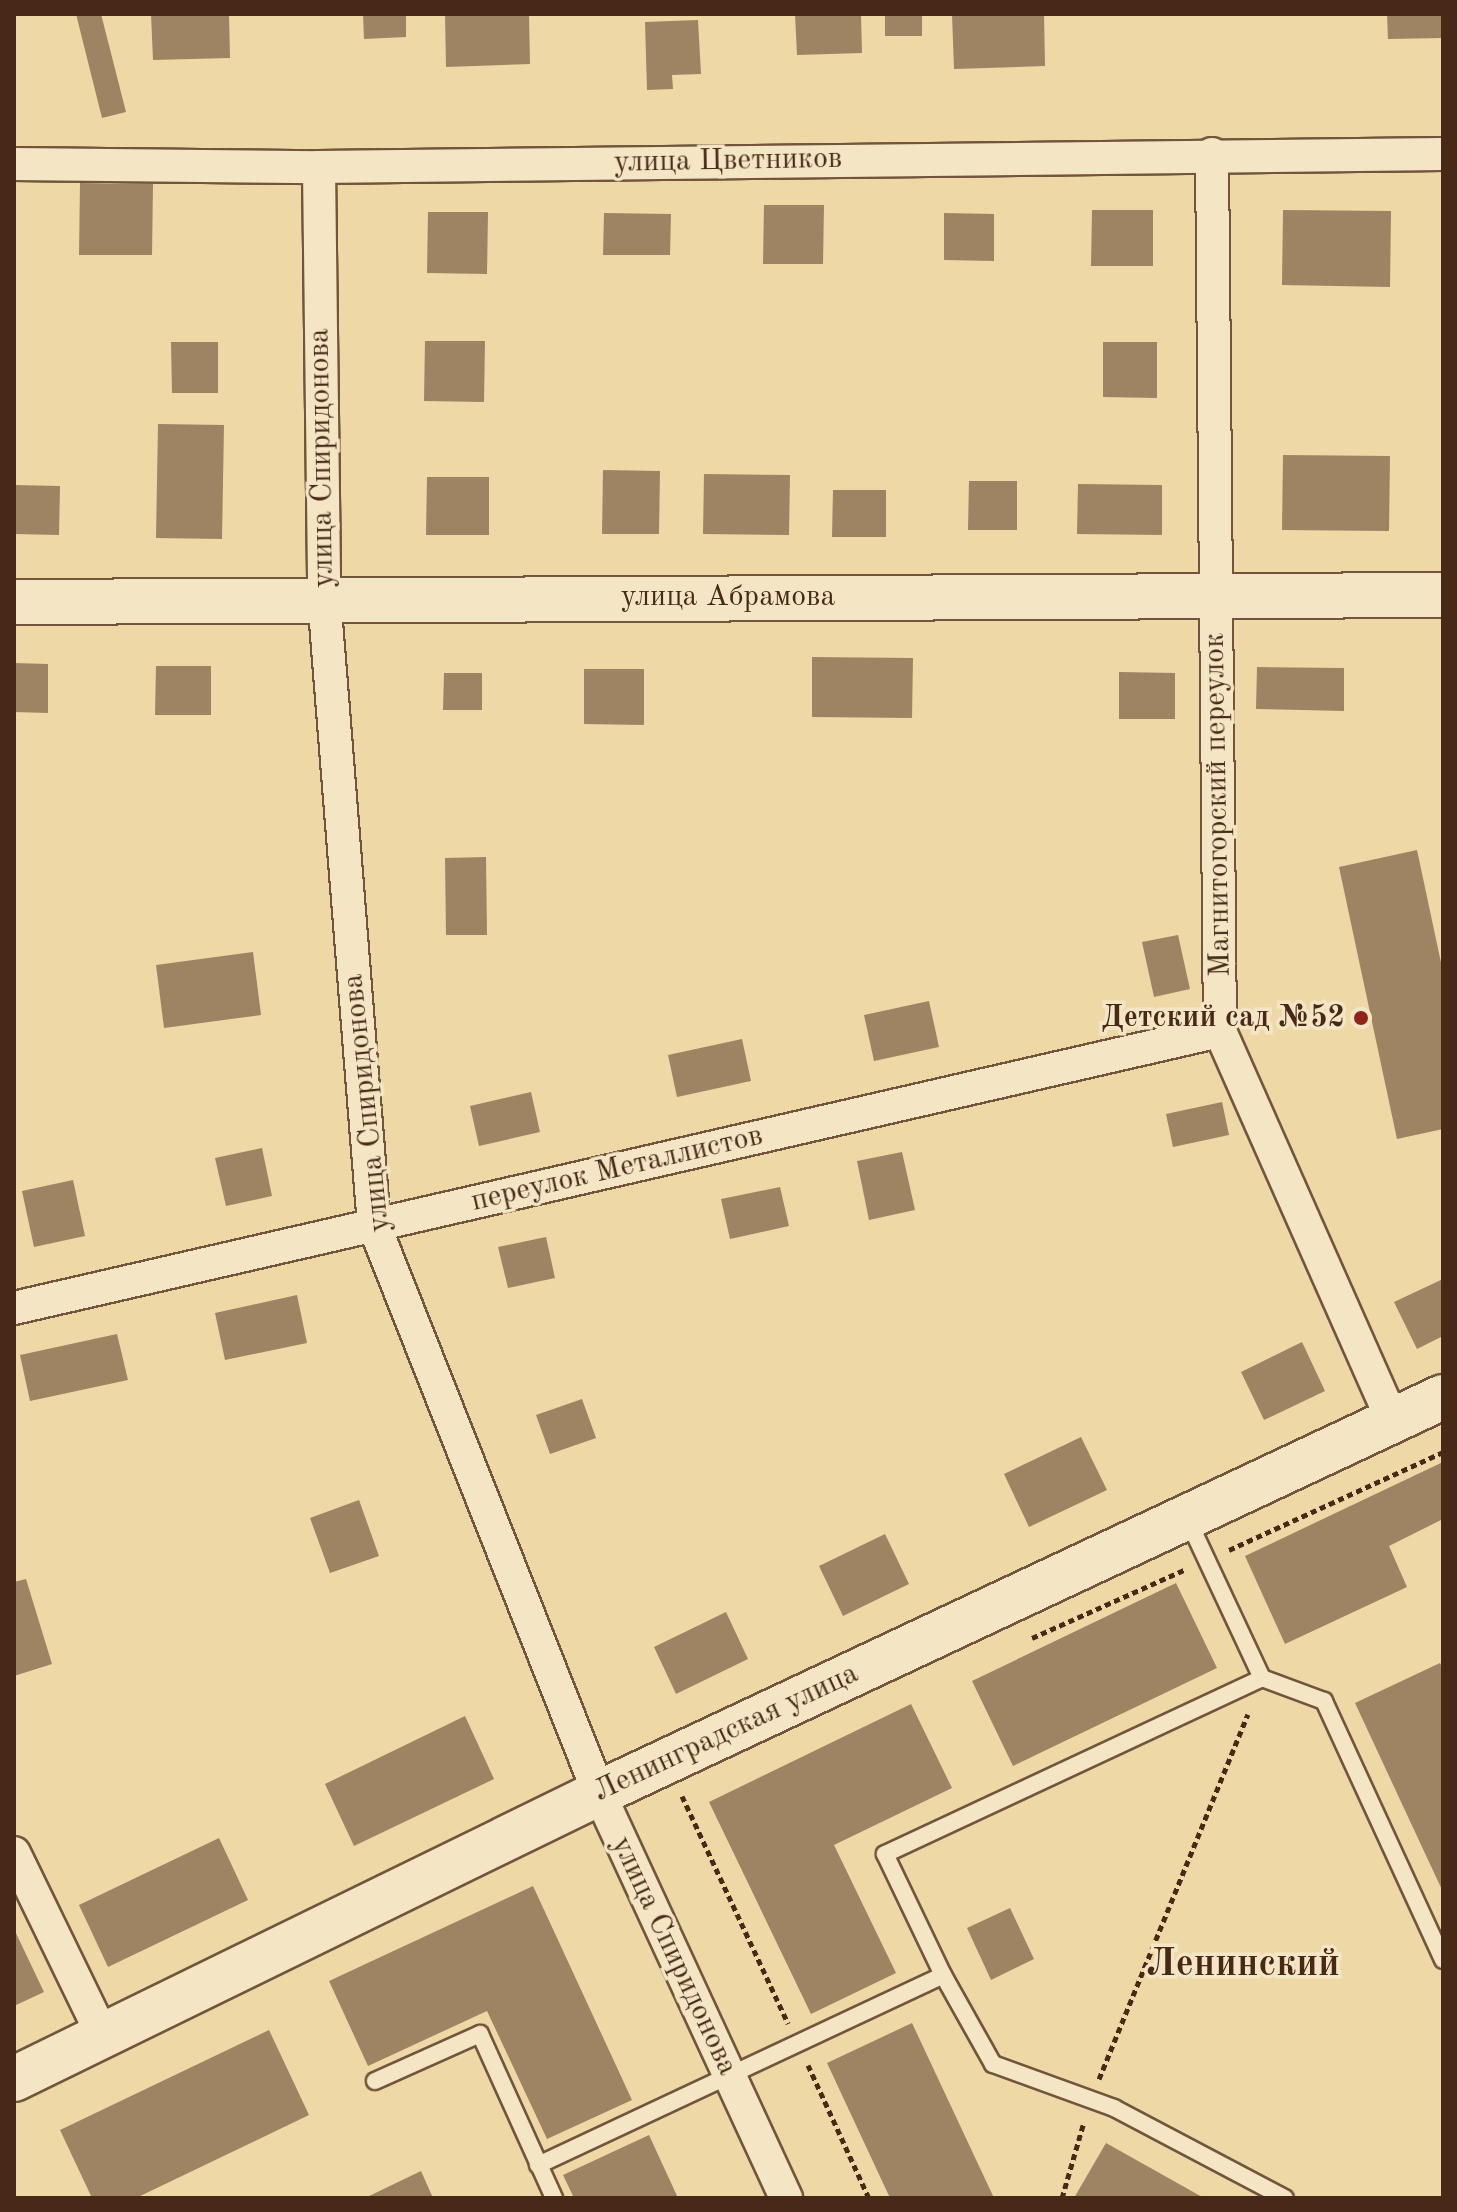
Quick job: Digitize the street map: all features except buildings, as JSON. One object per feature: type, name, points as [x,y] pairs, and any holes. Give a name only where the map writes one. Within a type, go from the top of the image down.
[{"type":"street","name":"улица Цветников","points":[[14,164],[319,167],[1212,154],[1443,154]]},
{"type":"street","name":"Магнитогорский переулок","points":[[1212,154],[1220,1031],[1392,1420]]},
{"type":"street","name":"улица Спиридонова","points":[[319,167],[324,597],[374,1225],[599,1793],[786,2198]]},
{"type":"street","name":"улица Абрамова","points":[[14,602],[324,597],[1443,595]]},
{"type":"street","name":"переулок Металлистов","points":[[14,1308],[1220,1031]]},
{"type":"street","name":"Ленинградская улица","points":[[14,2079],[599,1793],[1443,1397]]},
{"type":"street","points":[[14,1853],[103,2036]]},
{"type":"lane","points":[[1188,1519],[1262,1678],[1324,1701],[1443,1960]]},
{"type":"lane","points":[[1262,1678],[885,1854],[943,1975],[993,2064],[1091,2099],[1285,2198]]},
{"type":"lane","points":[[538,2165],[943,1975]]},
{"type":"lane","points":[[375,2081],[480,2034],[554,2198]]},
{"type":"path","points":[[1062,2198],[1091,2099],[1262,1678]]},
{"type":"path","points":[[681,1793],[869,2198]]},
{"type":"place","name":"Детский сад №52","points":[[1361,1018]]},
{"type":"district","name":"Ленинский","points":[[1243,1966]]}]
